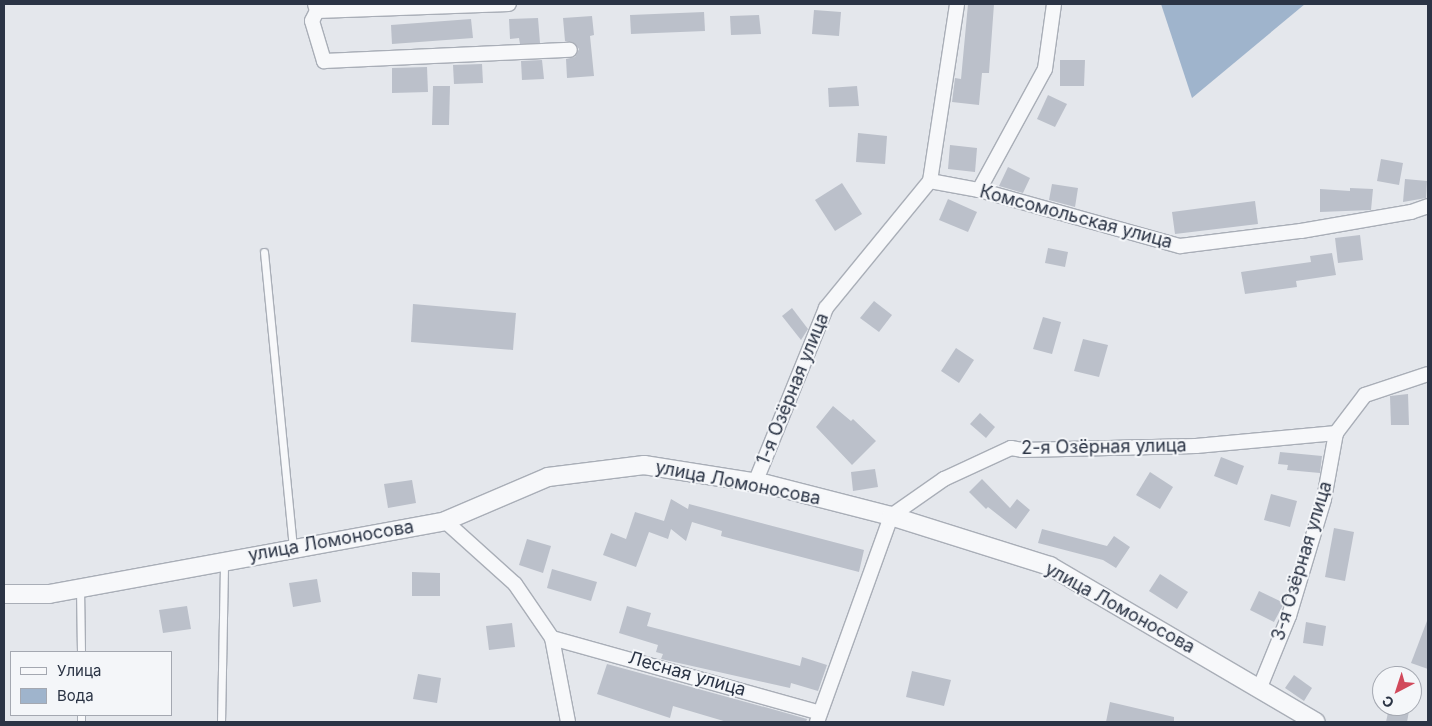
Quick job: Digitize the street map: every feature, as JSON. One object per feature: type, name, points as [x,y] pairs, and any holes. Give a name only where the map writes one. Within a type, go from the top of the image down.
[{"type":"street","points":[[509,4],[316,7],[312,20],[324,61],[570,50]]},
{"type":"street","points":[[930,181],[957,4]]},
{"type":"street","points":[[980,190],[1045,69],[1054,4]]},
{"type":"street","name":"Комсомольская улица","points":[[930,181],[980,190],[1180,246],[1301,231],[1411,212],[1428,206]]},
{"type":"street","name":"1-я Озёрная улица","points":[[755,483],[826,308],[930,181]]},
{"type":"street","points":[[1336,433],[1365,395],[1428,374]]},
{"type":"street","name":"2-я Озёрная улица","points":[[891,516],[944,479],[1011,448],[1022,450],[1196,446],[1336,433]]},
{"type":"street","name":"3-я Озёрная улица","points":[[1260,687],[1290,616],[1324,499],[1336,433]]},
{"type":"street","name":"улица Ломоносова","points":[[4,594],[49,594],[224,560],[445,521],[548,477],[590,470],[644,465],[755,483],[891,516],[1050,566],[1260,687],[1316,722]]},
{"type":"street","points":[[819,718],[891,516]]},
{"type":"street","points":[[445,521],[515,584],[552,638],[568,722]]},
{"type":"street","name":"Лесная улица","points":[[552,638],[819,718]]},
{"type":"lane","points":[[264,252],[293,548]]},
{"type":"lane","points":[[221,722],[224,560]]},
{"type":"lane","points":[[80,588],[81,651]]},
{"type":"water","points":[[1161,4],[1305,4],[1192,98]]},
{"type":"building","points":[[968,4],[994,4],[989,73],[982,73],[979,105],[952,102],[955,78],[961,79]]},
{"type":"building","points":[[814,10],[841,12],[839,36],[812,34]]},
{"type":"building","points":[[704,12],[705,31],[631,34],[630,15]]},
{"type":"building","points":[[759,15],[761,34],[731,35],[730,16]]},
{"type":"building","points":[[592,16],[594,35],[590,36],[594,76],[567,78],[566,59],[575,57],[579,49],[574,43],[565,41],[563,18]]},
{"type":"building","points":[[538,18],[540,43],[520,44],[519,38],[510,39],[509,19]]},
{"type":"building","points":[[471,19],[473,38],[392,44],[391,25]]},
{"type":"building","points":[[542,60],[544,79],[522,80],[521,61]]},
{"type":"building","points":[[1060,60],[1085,60],[1084,86],[1060,86]]},
{"type":"building","points":[[482,64],[483,83],[454,84],[453,65]]},
{"type":"building","points":[[427,67],[428,92],[392,93],[392,68]]},
{"type":"building","points":[[433,86],[450,86],[449,125],[432,125]]},
{"type":"building","points":[[857,86],[859,106],[829,107],[828,88]]},
{"type":"building","points":[[1048,95],[1067,104],[1055,127],[1037,119]]},
{"type":"building","points":[[858,133],[887,136],[885,164],[856,162]]},
{"type":"building","points":[[950,145],[977,148],[975,172],[948,169]]},
{"type":"building","points":[[1381,159],[1403,163],[1399,185],[1377,181]]},
{"type":"building","points":[[1008,167],[1030,178],[1023,193],[999,186]]},
{"type":"building","points":[[1405,179],[1427,181],[1426,198],[1403,202]]},
{"type":"building","points":[[842,183],[862,214],[835,231],[815,200]]},
{"type":"building","points":[[1052,184],[1078,188],[1075,207],[1049,200]]},
{"type":"building","points":[[1350,188],[1373,189],[1371,210],[1320,212],[1320,189],[1350,191]]},
{"type":"building","points":[[948,199],[977,212],[968,232],[939,220]]},
{"type":"building","points":[[1255,201],[1258,224],[1175,234],[1172,212]]},
{"type":"building","points":[[1360,235],[1363,260],[1338,263],[1335,238]]},
{"type":"building","points":[[1048,248],[1068,252],[1065,267],[1045,263]]},
{"type":"building","points":[[1332,253],[1336,275],[1296,281],[1297,287],[1245,294],[1241,272],[1311,262],[1310,256]]},
{"type":"building","points":[[874,301],[892,315],[879,332],[860,318]]},
{"type":"building","points":[[413,304],[516,313],[513,350],[411,342]]},
{"type":"building","points":[[792,308],[808,329],[801,340],[782,316]]},
{"type":"building","points":[[1043,317],[1061,322],[1052,354],[1033,349]]},
{"type":"building","points":[[1083,339],[1108,345],[1099,377],[1074,371]]},
{"type":"building","points":[[956,348],[974,360],[959,383],[941,371]]},
{"type":"building","points":[[1408,394],[1409,425],[1391,425],[1390,396]]},
{"type":"building","points":[[833,406],[851,421],[853,419],[876,441],[852,465],[816,427]]},
{"type":"building","points":[[980,413],[995,427],[986,438],[970,424]]},
{"type":"building","points":[[1280,452],[1322,456],[1320,473],[1287,470],[1288,465],[1278,464]]},
{"type":"building","points":[[1221,457],[1244,466],[1237,485],[1214,476]]},
{"type":"building","points":[[875,469],[878,487],[853,491],[851,472]]},
{"type":"building","points":[[1150,472],[1173,487],[1160,509],[1136,495]]},
{"type":"building","points":[[982,479],[1010,508],[1017,499],[1030,510],[1016,529],[988,507],[986,509],[969,492]]},
{"type":"building","points":[[412,480],[416,503],[388,508],[384,484]]},
{"type":"building","points":[[1271,494],[1297,501],[1290,527],[1264,520]]},
{"type":"building","points":[[671,499],[688,509],[689,504],[864,550],[859,572],[721,536],[722,531],[692,522],[686,541],[671,529],[668,539],[649,532],[636,567],[603,555],[611,533],[626,539],[635,512],[664,521]]},
{"type":"building","points":[[1334,528],[1354,532],[1345,581],[1325,577]]},
{"type":"building","points":[[1042,529],[1107,546],[1114,536],[1130,547],[1116,568],[1103,560],[1038,543]]},
{"type":"building","points":[[527,539],[551,546],[543,573],[519,565]]},
{"type":"building","points":[[552,569],[597,582],[591,601],[547,588]]},
{"type":"building","points":[[412,572],[440,573],[440,596],[412,596]]},
{"type":"building","points":[[1160,574],[1188,592],[1177,609],[1149,591]]},
{"type":"building","points":[[317,579],[321,602],[293,607],[289,583]]},
{"type":"building","points":[[1259,591],[1284,603],[1274,622],[1250,610]]},
{"type":"building","points":[[187,606],[191,629],[163,633],[159,610]]},
{"type":"building","points":[[627,606],[651,613],[647,626],[800,666],[802,657],[827,665],[818,691],[791,683],[790,688],[661,659],[663,654],[656,652],[658,645],[619,633]]},
{"type":"building","points":[[1427,621],[1428,669],[1411,663]]},
{"type":"building","points":[[1306,622],[1326,626],[1323,646],[1303,643]]},
{"type":"building","points":[[512,623],[515,647],[489,650],[486,626]]},
{"type":"building","points":[[607,664],[807,719],[806,722],[727,722],[673,706],[670,718],[597,694]]},
{"type":"building","points":[[912,671],[951,680],[944,706],[906,697]]},
{"type":"building","points":[[418,674],[441,678],[437,703],[413,699]]},
{"type":"building","points":[[1294,675],[1312,688],[1304,701],[1285,688]]},
{"type":"building","points":[[1110,702],[1174,717],[1174,722],[1106,722]]},
{"type":"building","points":[[1387,716],[1408,716],[1407,722],[1386,722]]}]
